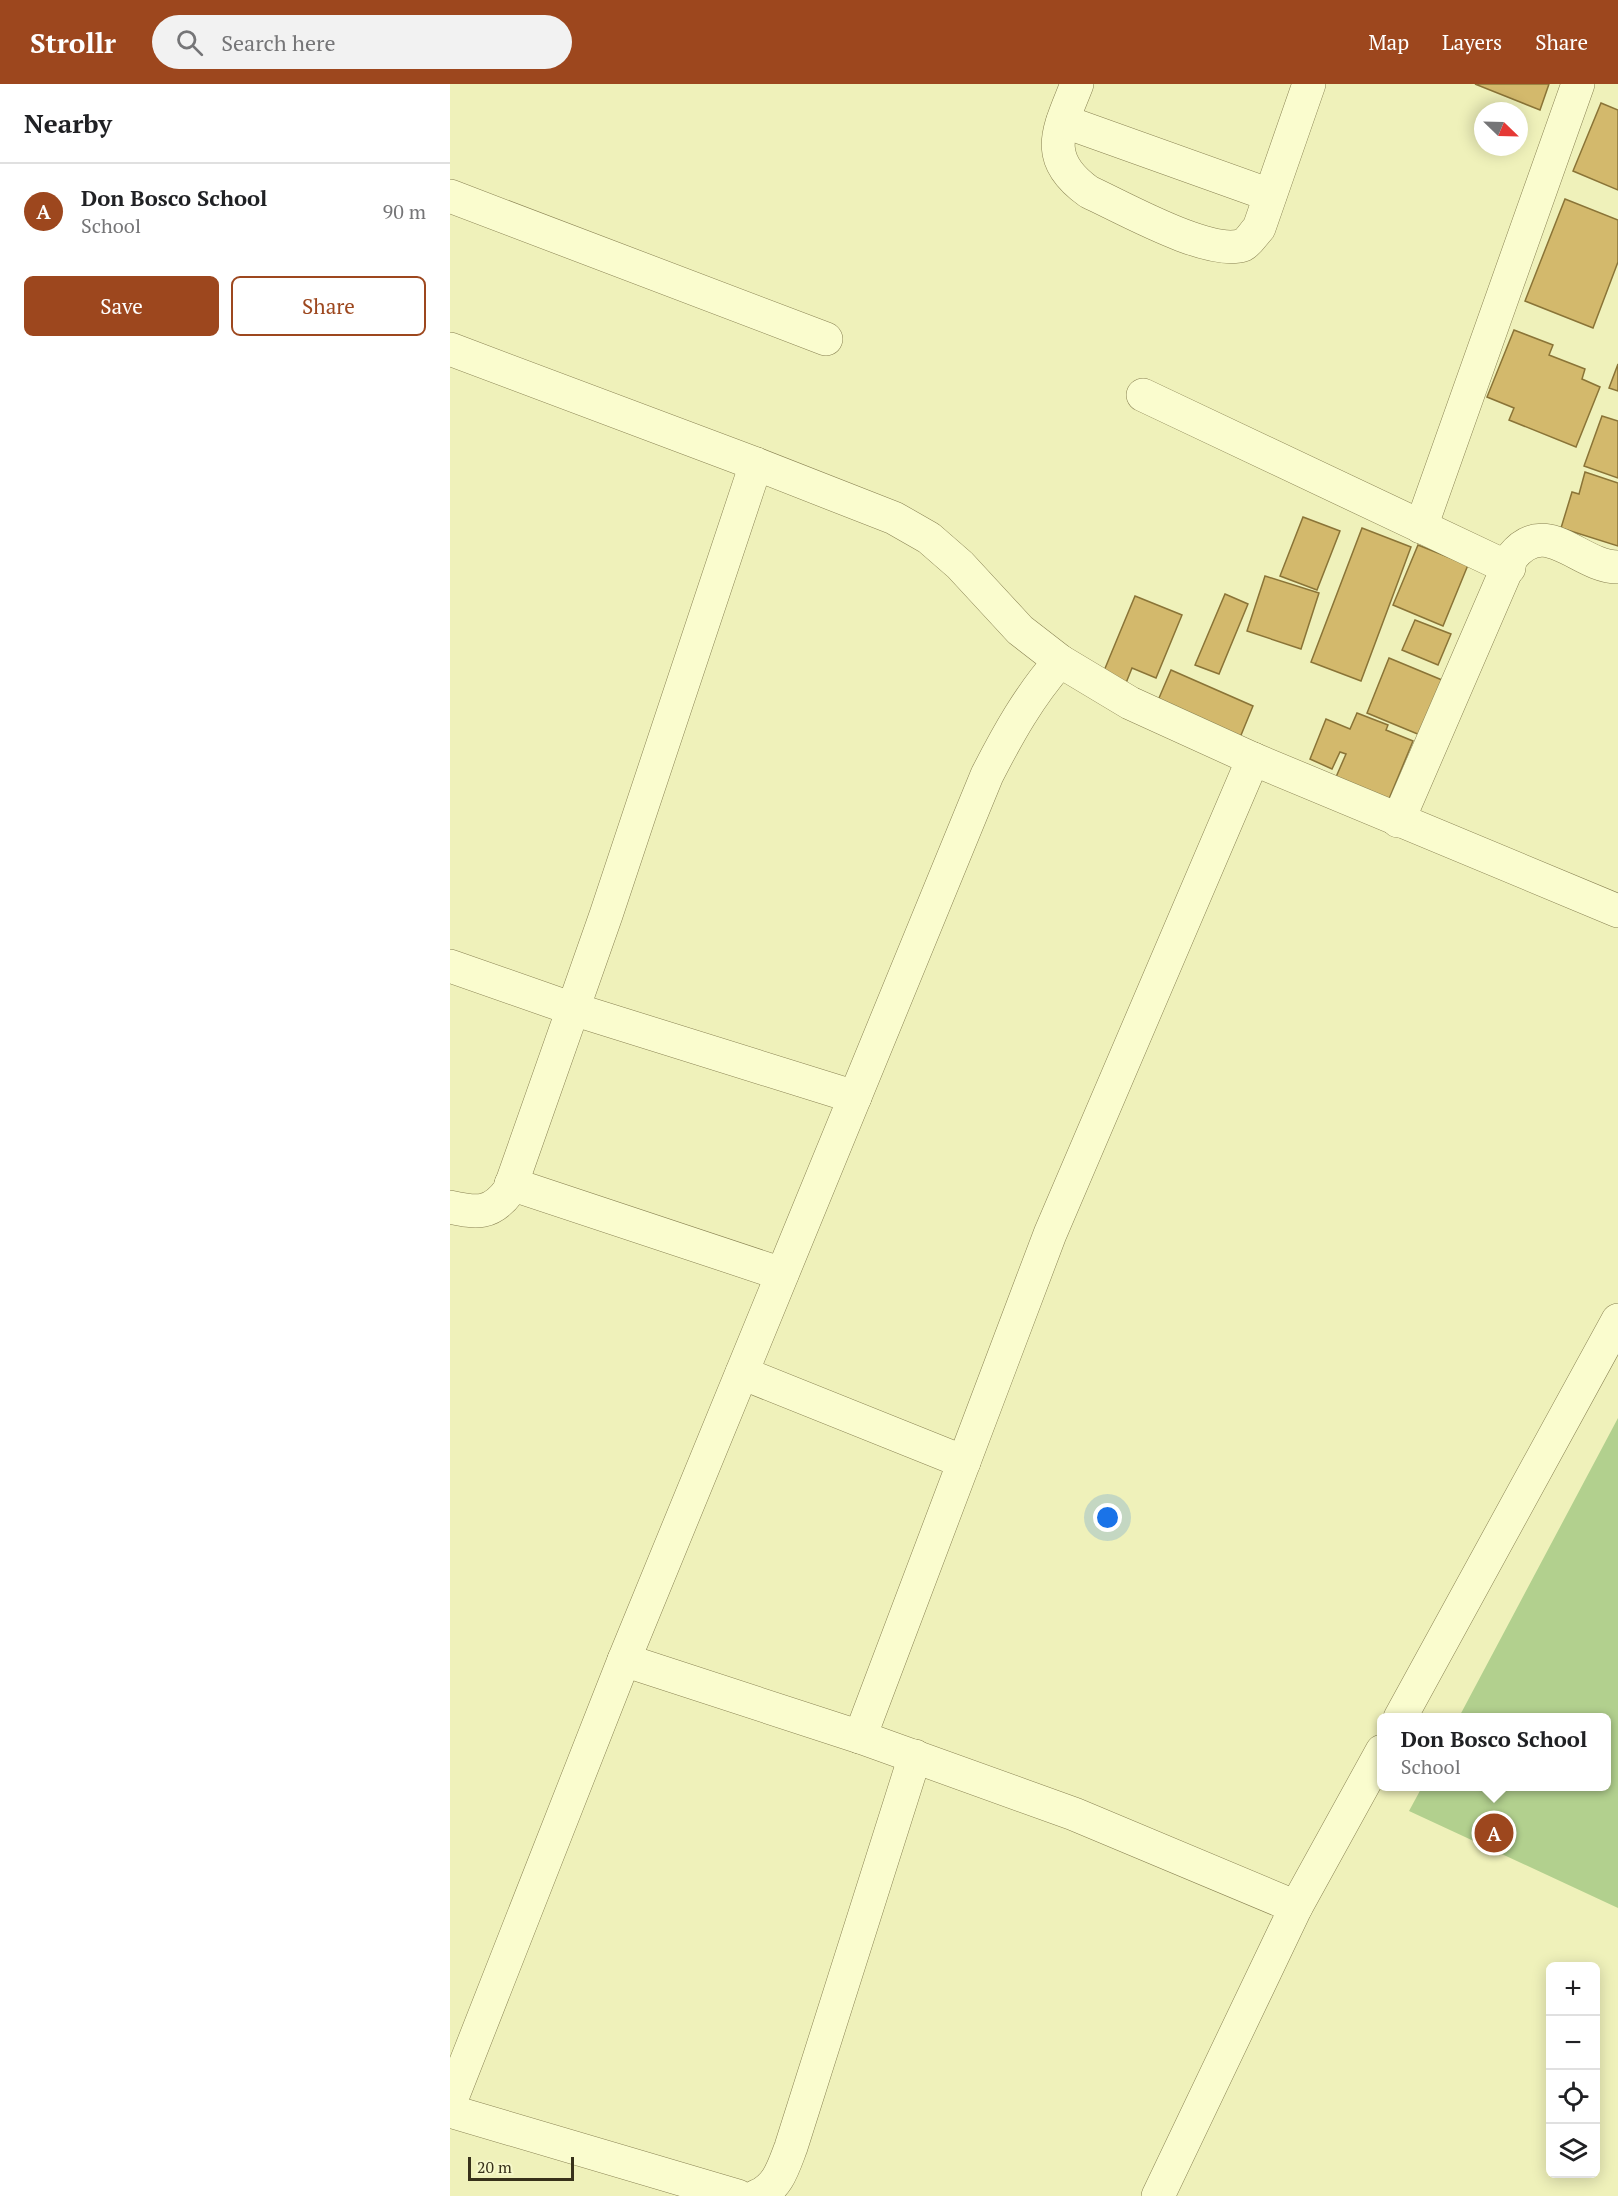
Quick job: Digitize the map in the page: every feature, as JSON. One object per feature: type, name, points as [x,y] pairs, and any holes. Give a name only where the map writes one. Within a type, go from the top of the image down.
[{"type":"street","points":[[1077,84],[1058,141],[1060,165],[1073,181],[1089,192],[1198,242],[1225,248],[1246,244],[1259,228],[1309,84]]},
{"type":"street","points":[[1421,527],[1578,84]]},
{"type":"street","points":[[1063,121],[1270,195]]},
{"type":"street","points":[[450,196],[826,339]]},
{"type":"street","points":[[450,349],[894,518],[929,538],[960,565],[1020,630],[1060,661],[1130,703],[1252,759],[1618,911]]},
{"type":"street","points":[[1143,395],[1509,568]]},
{"type":"street","points":[[450,1207],[480,1211],[492,1209],[501,1202],[511,1184],[573,1009],[756,464]]},
{"type":"street","points":[[1398,820],[1512,557],[1519,548],[1537,540],[1546,540],[1605,565],[1618,567]]},
{"type":"street","points":[[450,2103],[624,1660],[987,775],[1018,715],[1038,686],[1060,661]]},
{"type":"street","points":[[860,1737],[1050,1234],[1252,759]]},
{"type":"street","points":[[450,966],[573,1009],[855,1097]]},
{"type":"street","points":[[511,1184],[782,1274]]},
{"type":"street","points":[[1403,1713],[1618,1320]]},
{"type":"street","points":[[742,1373],[964,1462]]},
{"type":"street","points":[[624,1660],[860,1737],[1074,1814],[1296,1907]]},
{"type":"street","points":[[757,2196],[768,2191],[778,2180],[791,2147],[915,1756]]},
{"type":"street","points":[[1158,2196],[1296,1907],[1377,1760]]},
{"type":"street","points":[[450,2111],[738,2196]]},
{"type":"green space","points":[[1618,1418],[1618,1908],[1409,1811],[1420,1791],[1611,1791],[1611,1713],[1461,1713]]},
{"type":"building","points":[[1475,84],[1549,84],[1540,110],[1528,105],[1528,102],[1520,102]]},
{"type":"building","points":[[1601,103],[1618,110],[1618,190],[1573,171]]},
{"type":"building","points":[[1565,199],[1618,220],[1618,262],[1593,328],[1525,301]]},
{"type":"building","points":[[1514,330],[1553,345],[1549,355],[1585,369],[1582,379],[1600,387],[1576,447],[1509,420],[1514,408],[1487,397]]},
{"type":"building","points":[[1618,364],[1618,391],[1609,388]]},
{"type":"building","points":[[1602,416],[1618,421],[1618,478],[1584,466]]},
{"type":"building","points":[[1585,472],[1618,483],[1618,546],[1561,528],[1572,492],[1579,494]]},
{"type":"building","points":[[1303,517],[1340,531],[1317,590],[1280,576]]},
{"type":"building","points":[[1362,528],[1411,547],[1361,681],[1311,662]]},
{"type":"building","points":[[1418,545],[1468,565],[1443,626],[1393,605]]},
{"type":"building","points":[[1265,576],[1319,593],[1301,649],[1247,631]]},
{"type":"building","points":[[1225,594],[1248,604],[1219,674],[1195,665]]},
{"type":"building","points":[[1135,596],[1182,615],[1156,678],[1132,668],[1124,688],[1101,678]]},
{"type":"building","points":[[1415,620],[1451,634],[1438,665],[1402,650]]},
{"type":"building","points":[[1389,658],[1442,680],[1420,735],[1367,713]]},
{"type":"building","points":[[1171,670],[1253,706],[1239,740],[1156,705]]},
{"type":"building","points":[[1357,713],[1388,725],[1386,730],[1413,741],[1389,799],[1336,777],[1346,754],[1340,752],[1332,769],[1310,759],[1326,719],[1350,729]]},
{"type":"place","name":"Don Bosco School","points":[[1494,1833]]}]
